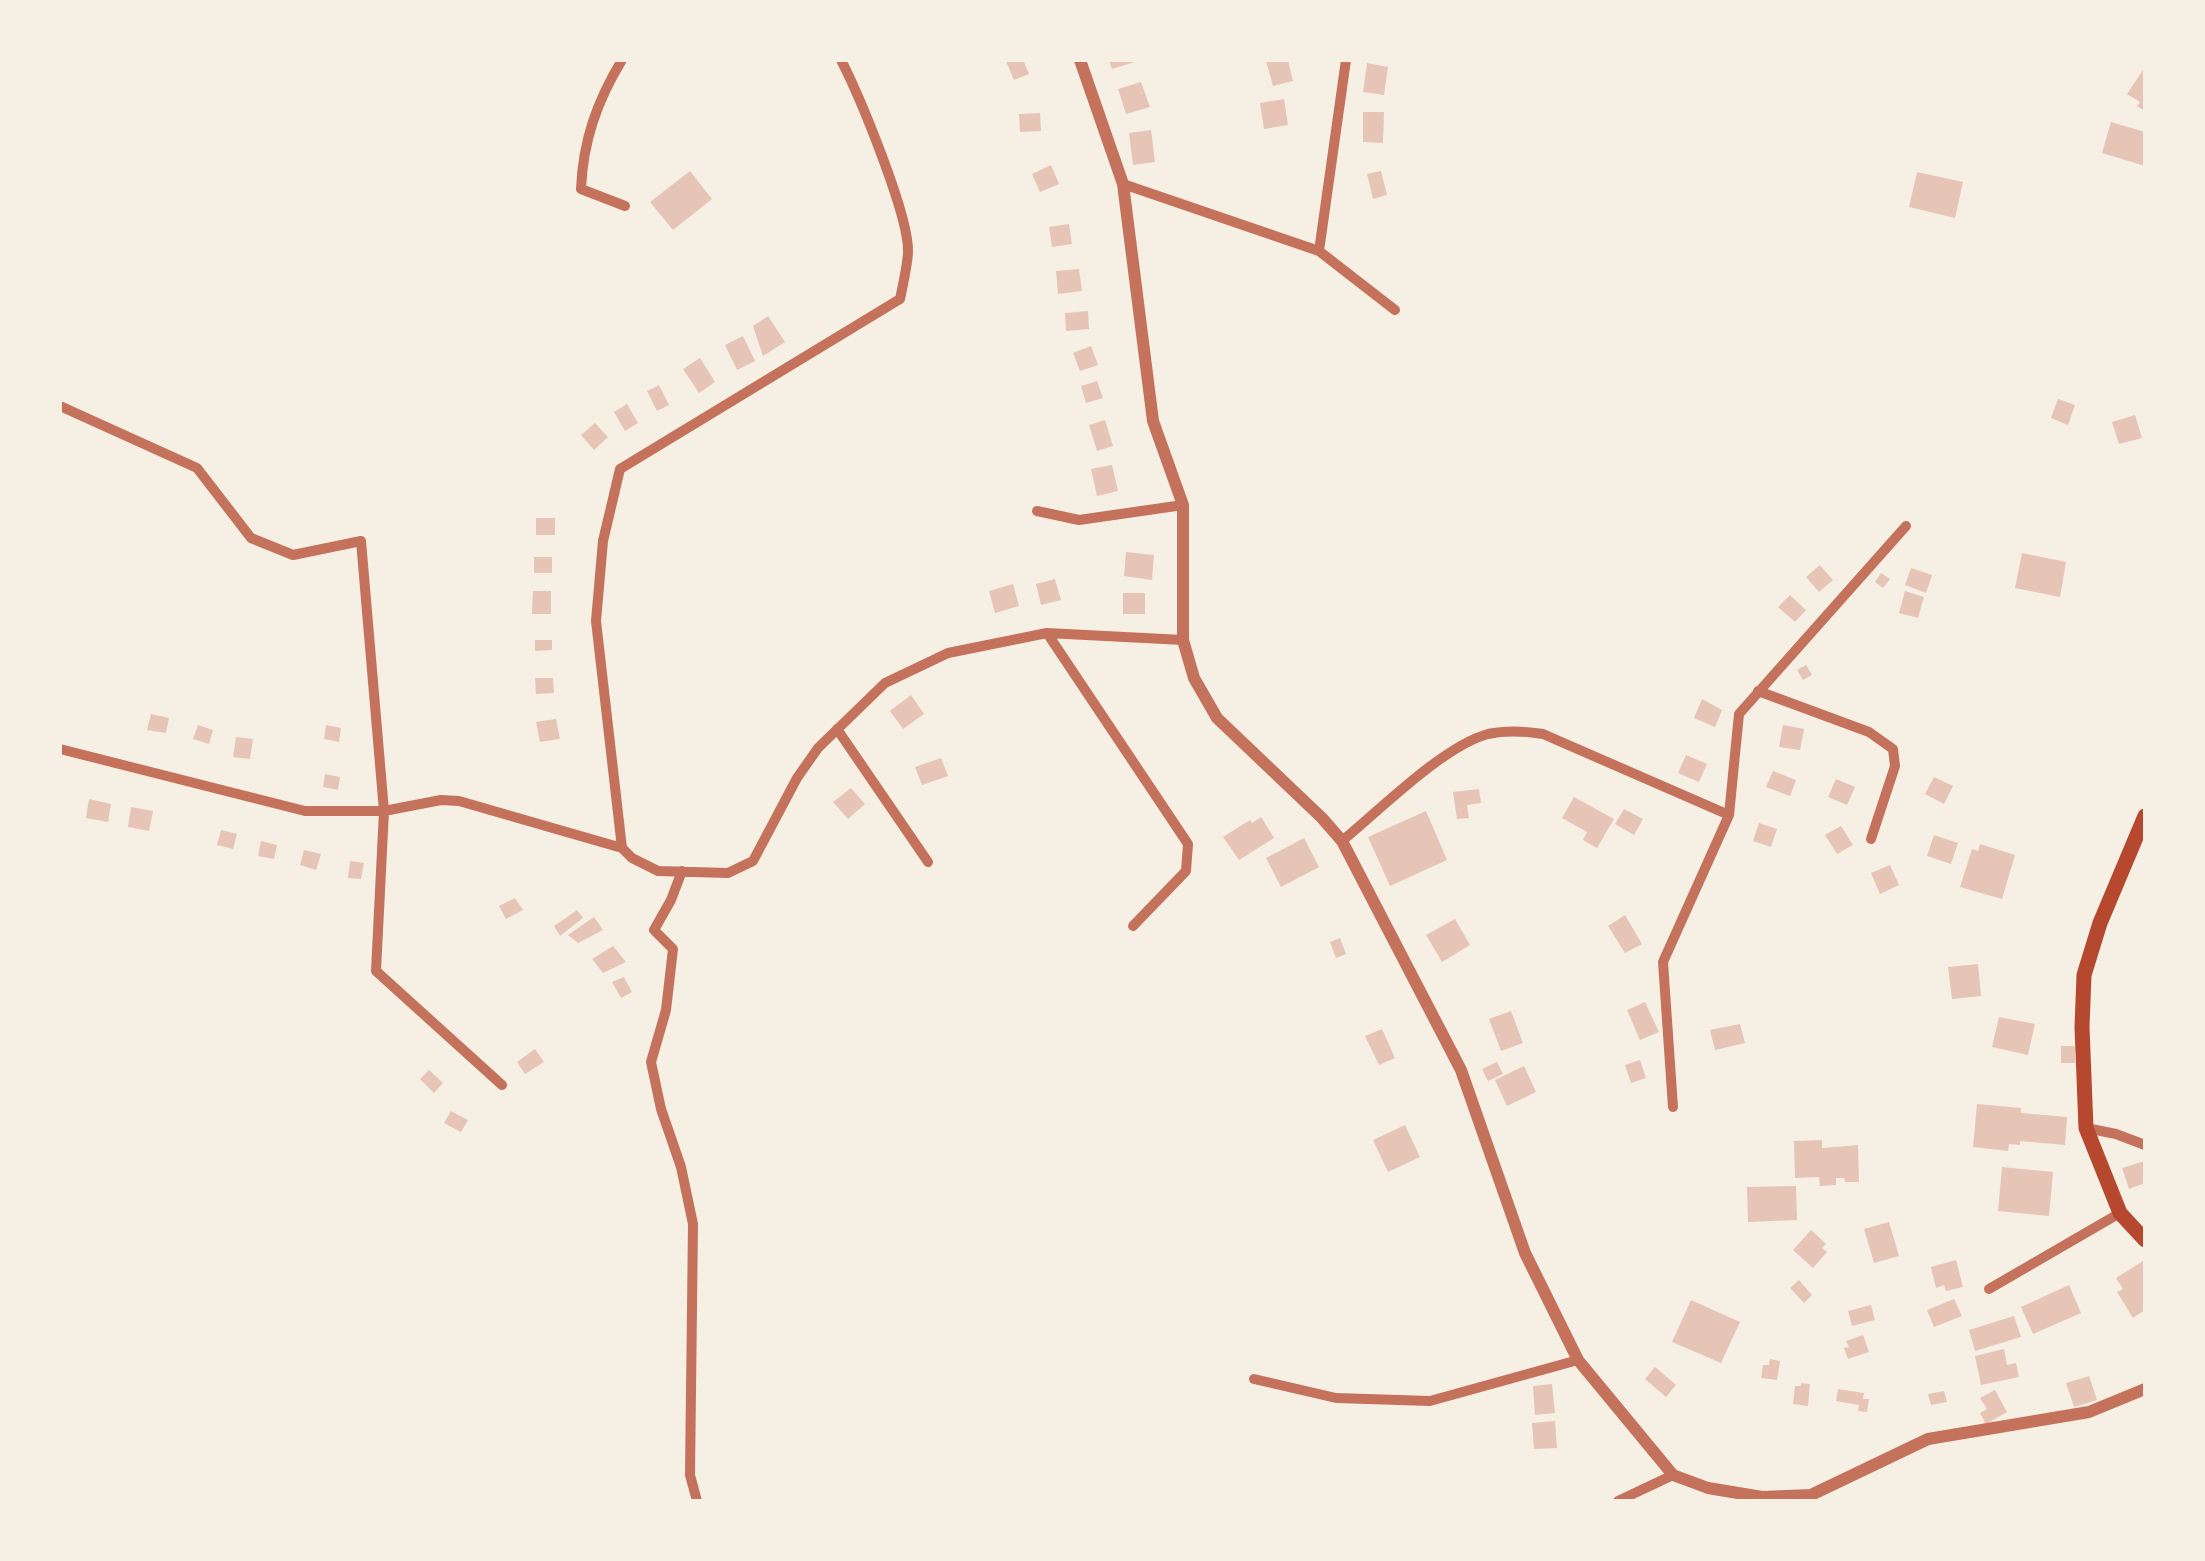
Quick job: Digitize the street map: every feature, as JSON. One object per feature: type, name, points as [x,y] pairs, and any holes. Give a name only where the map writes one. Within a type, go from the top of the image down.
[{"type":"main road","points":[[2145,816],[2100,923],[2084,975],[2082,1076],[2086,1128],[2120,1213],[2145,1240]]},
{"type":"street","points":[[622,60],[602,93],[583,152],[581,189],[625,206]]},
{"type":"street","points":[[622,848],[596,621],[603,541],[620,469],[900,299],[909,250],[901,214],[854,86],[840,60]]},
{"type":"street","points":[[1080,60],[1123,184],[1153,422],[1183,505],[1182,640],[1194,678],[1217,718],[1342,842],[1461,1070],[1525,1253],[1578,1360],[1674,1475],[1708,1488],[1762,1497],[1810,1495],[1928,1439],[2089,1412],[2145,1390]]},
{"type":"street","points":[[1319,251],[1346,60]]},
{"type":"street","points":[[1123,184],[1319,251],[1395,310]]},
{"type":"street","points":[[60,406],[197,468],[250,538],[293,554],[361,541],[384,811],[376,971],[502,1085]]},
{"type":"street","points":[[1036,512],[1079,520],[1183,505]]},
{"type":"street","points":[[1673,1107],[1663,962],[1729,816],[1739,714],[1906,526]]},
{"type":"street","points":[[60,749],[305,811],[384,811],[441,800],[459,801],[622,848],[632,858],[658,871],[728,873],[753,861],[797,778],[818,748],[886,683],[948,653],[1047,633],[1182,640]]},
{"type":"street","points":[[1047,633],[1188,844],[1186,871],[1133,926]]},
{"type":"street","points":[[1758,691],[1869,732],[1892,749],[1895,766],[1871,840]]},
{"type":"street","points":[[837,728],[928,862]]},
{"type":"street","points":[[1342,842],[1446,755],[1485,734],[1518,730],[1543,734],[1729,816]]},
{"type":"street","points":[[682,871],[654,930],[673,949],[666,1010],[651,1062],[693,1224],[690,1476],[697,1501]]},
{"type":"street","points":[[2086,1128],[2145,1145]]},
{"type":"street","points":[[1989,1288],[2120,1213]]},
{"type":"street","points":[[1254,1378],[1336,1398],[1430,1401],[1578,1360]]},
{"type":"street","points":[[1618,1501],[1674,1475]]},
{"type":"building","points":[[1023,60],[1029,74],[1014,80],[1006,61]]},
{"type":"building","points":[[1109,60],[1138,60],[1138,61],[1112,69]]},
{"type":"building","points":[[1288,60],[1293,81],[1273,86],[1266,61]]},
{"type":"building","points":[[1367,63],[1388,67],[1384,95],[1363,92]]},
{"type":"building","points":[[2145,67],[2145,111],[2137,106],[2140,102],[2127,94]]},
{"type":"building","points":[[1141,82],[1150,107],[1126,114],[1118,89]]},
{"type":"building","points":[[1284,99],[1288,125],[1264,129],[1260,103]]},
{"type":"building","points":[[1363,112],[1384,112],[1383,143],[1363,142]]},
{"type":"building","points":[[1040,113],[1041,131],[1020,132],[1019,114]]},
{"type":"building","points":[[2111,122],[2145,132],[2145,166],[2102,153]]},
{"type":"building","points":[[1151,130],[1155,162],[1133,165],[1129,133]]},
{"type":"building","points":[[1051,165],[1059,184],[1040,192],[1032,174]]},
{"type":"building","points":[[690,171],[712,199],[673,230],[650,202]]},
{"type":"building","points":[[1381,171],[1387,195],[1373,199],[1367,174]]},
{"type":"building","points":[[1917,172],[1963,182],[1955,218],[1909,207]]},
{"type":"building","points":[[1069,224],[1072,244],[1052,247],[1049,227]]},
{"type":"building","points":[[1079,269],[1082,291],[1058,294],[1056,271]]},
{"type":"building","points":[[1088,311],[1089,329],[1066,331],[1065,313]]},
{"type":"building","points":[[768,316],[785,342],[763,356],[753,326]]},
{"type":"building","points":[[743,336],[755,361],[737,370],[725,345]]},
{"type":"building","points":[[1091,346],[1098,365],[1080,371],[1073,353]]},
{"type":"building","points":[[700,358],[715,382],[699,393],[683,369]]},
{"type":"building","points":[[1097,381],[1103,398],[1086,403],[1081,386]]},
{"type":"building","points":[[659,385],[669,405],[657,411],[647,391]]},
{"type":"building","points":[[2058,399],[2075,405],[2068,425],[2051,418]]},
{"type":"building","points":[[627,404],[638,423],[625,431],[614,412]]},
{"type":"building","points":[[2135,415],[2142,438],[2119,444],[2112,422]]},
{"type":"building","points":[[1105,420],[1113,446],[1097,451],[1089,425]]},
{"type":"building","points":[[595,423],[608,437],[594,450],[581,435]]},
{"type":"building","points":[[1112,465],[1118,491],[1097,496],[1091,469]]},
{"type":"building","points":[[536,518],[555,518],[555,535],[536,535]]},
{"type":"building","points":[[1126,552],[1154,555],[1152,580],[1124,576]]},
{"type":"building","points":[[2022,553],[2066,562],[2060,597],[2015,588]]},
{"type":"building","points":[[534,557],[552,557],[552,573],[534,573]]},
{"type":"building","points":[[1820,565],[1833,580],[1819,592],[1806,577]]},
{"type":"building","points":[[1911,568],[1932,575],[1926,593],[1905,585]]},
{"type":"building","points":[[1881,573],[1890,579],[1883,588],[1875,582]]},
{"type":"building","points":[[1055,579],[1061,600],[1041,605],[1036,584]]},
{"type":"building","points":[[1013,584],[1019,606],[995,613],[989,591]]},
{"type":"building","points":[[533,591],[551,591],[551,614],[532,614]]},
{"type":"building","points":[[1905,591],[1924,597],[1918,618],[1899,613]]},
{"type":"building","points":[[1123,593],[1145,593],[1145,614],[1123,614]]},
{"type":"building","points":[[1790,595],[1806,610],[1795,622],[1778,607]]},
{"type":"building","points":[[535,640],[552,640],[552,650],[535,651]]},
{"type":"building","points":[[1806,665],[1812,675],[1803,680],[1797,670]]},
{"type":"building","points":[[535,678],[553,678],[554,693],[536,694]]},
{"type":"building","points":[[911,695],[924,714],[903,729],[890,711]]},
{"type":"building","points":[[1702,699],[1722,710],[1715,727],[1694,718]]},
{"type":"building","points":[[151,714],[169,718],[166,733],[147,730]]},
{"type":"building","points":[[556,719],[560,739],[540,742],[536,722]]},
{"type":"building","points":[[198,725],[213,730],[209,744],[193,739]]},
{"type":"building","points":[[326,725],[341,728],[339,742],[324,739]]},
{"type":"building","points":[[1783,725],[1804,729],[1800,750],[1779,747]]},
{"type":"building","points":[[236,737],[253,739],[250,759],[233,757]]},
{"type":"building","points":[[1686,755],[1707,764],[1699,782],[1678,773]]},
{"type":"building","points":[[941,758],[948,776],[922,785],[915,767]]},
{"type":"building","points":[[1773,771],[1796,780],[1790,796],[1766,787]]},
{"type":"building","points":[[325,774],[340,777],[338,790],[323,787]]},
{"type":"building","points":[[1934,777],[1953,786],[1944,804],[1925,794]]},
{"type":"building","points":[[1836,779],[1855,787],[1847,805],[1828,797]]},
{"type":"building","points":[[851,788],[865,804],[848,819],[833,802]]},
{"type":"building","points":[[1479,789],[1481,803],[1467,805],[1469,818],[1457,819],[1453,792]]},
{"type":"building","points":[[1574,797],[1614,819],[1597,848],[1583,840],[1587,832],[1562,818]]},
{"type":"building","points":[[89,799],[111,804],[108,822],[86,818]]},
{"type":"building","points":[[131,807],[153,811],[149,831],[128,827]]},
{"type":"building","points":[[1624,809],[1643,819],[1634,835],[1615,824]]},
{"type":"building","points":[[1426,811],[1447,860],[1390,886],[1368,837]]},
{"type":"building","points":[[1261,817],[1274,838],[1239,860],[1223,837]]},
{"type":"building","points":[[1759,823],[1777,829],[1771,847],[1753,841]]},
{"type":"building","points":[[1841,826],[1853,845],[1837,854],[1825,835]]},
{"type":"building","points":[[221,830],[237,834],[233,849],[217,845]]},
{"type":"building","points":[[1934,835],[1958,843],[1951,864],[1927,856]]},
{"type":"building","points":[[1304,838],[1319,867],[1281,887],[1266,858]]},
{"type":"building","points":[[261,841],[277,845],[274,859],[258,856]]},
{"type":"building","points":[[1980,844],[2015,855],[2002,899],[1960,887],[1972,849],[1978,851]]},
{"type":"building","points":[[304,850],[321,854],[316,870],[300,865]]},
{"type":"building","points":[[350,861],[364,863],[361,879],[348,878]]},
{"type":"building","points":[[1890,865],[1899,885],[1880,894],[1871,873]]},
{"type":"building","points":[[515,898],[523,910],[506,919],[499,906]]},
{"type":"building","points":[[577,910],[583,918],[560,936],[554,926]]},
{"type":"building","points":[[1625,915],[1642,944],[1625,953],[1608,926]]},
{"type":"building","points":[[594,917],[603,930],[578,943],[568,935]]},
{"type":"building","points":[[1455,919],[1470,945],[1442,962],[1426,935]]},
{"type":"building","points":[[1340,938],[1346,954],[1336,958],[1330,942]]},
{"type":"building","points":[[613,946],[626,962],[603,973],[592,959]]},
{"type":"building","points":[[1978,964],[1981,996],[1952,999],[1948,967]]},
{"type":"building","points":[[624,977],[632,992],[621,998],[612,982]]},
{"type":"building","points":[[1645,1002],[1659,1032],[1640,1040],[1627,1010]]},
{"type":"building","points":[[1511,1011],[1523,1043],[1501,1051],[1489,1019]]},
{"type":"building","points":[[1999,1017],[2035,1024],[2028,1055],[1992,1047]]},
{"type":"building","points":[[1740,1024],[1745,1043],[1715,1050],[1710,1030]]},
{"type":"building","points":[[1382,1029],[1395,1058],[1379,1065],[1365,1036]]},
{"type":"building","points":[[2061,1046],[2075,1046],[2075,1063],[2061,1063]]},
{"type":"building","points":[[535,1049],[544,1062],[525,1074],[517,1062]]},
{"type":"building","points":[[1640,1060],[1646,1078],[1631,1083],[1625,1065]]},
{"type":"building","points":[[1497,1062],[1503,1074],[1488,1081],[1482,1069]]},
{"type":"building","points":[[1524,1066],[1536,1092],[1507,1106],[1495,1080]]},
{"type":"building","points":[[429,1070],[443,1083],[434,1093],[420,1079]]},
{"type":"building","points":[[1977,1104],[2067,1117],[2065,1145],[2020,1141],[2020,1145],[2009,1144],[2008,1151],[1973,1147]]},
{"type":"building","points":[[451,1111],[468,1120],[461,1132],[444,1123]]},
{"type":"building","points":[[1405,1125],[1420,1157],[1388,1172],[1373,1140]]},
{"type":"building","points":[[1822,1140],[1822,1148],[1858,1145],[1859,1182],[1836,1178],[1836,1185],[1820,1186],[1819,1177],[1795,1178],[1794,1141]]},
{"type":"building","points":[[2145,1161],[2145,1183],[2129,1189],[2122,1168]]},
{"type":"building","points":[[2002,1167],[2053,1172],[2049,1216],[1998,1211]]},
{"type":"building","points":[[1796,1186],[1797,1220],[1748,1222],[1747,1187]]},
{"type":"building","points":[[1889,1222],[1899,1256],[1874,1263],[1864,1229]]},
{"type":"building","points":[[1811,1230],[1826,1244],[1822,1248],[1827,1252],[1813,1268],[1793,1250]]},
{"type":"building","points":[[1956,1260],[1963,1287],[1946,1291],[1944,1285],[1936,1288],[1931,1267]]},
{"type":"building","points":[[2143,1261],[2145,1310],[2133,1318],[2117,1292],[2123,1289],[2116,1278]]},
{"type":"building","points":[[1799,1280],[1812,1295],[1804,1303],[1790,1288]]},
{"type":"building","points":[[2069,1285],[2081,1313],[2033,1334],[2021,1307]]},
{"type":"building","points":[[1954,1299],[1962,1316],[1934,1327],[1927,1310]]},
{"type":"building","points":[[1691,1300],[1740,1322],[1721,1363],[1672,1342]]},
{"type":"building","points":[[1871,1305],[1875,1320],[1852,1326],[1848,1311]]},
{"type":"building","points":[[2014,1316],[2021,1337],[1975,1351],[1969,1330]]},
{"type":"building","points":[[1863,1335],[1869,1352],[1848,1359],[1846,1341]]},
{"type":"building","points":[[2004,1349],[2007,1365],[2016,1363],[2019,1377],[1981,1385],[1975,1356]]},
{"type":"building","points":[[1770,1359],[1780,1361],[1777,1380],[1761,1378],[1763,1365],[1769,1365]]},
{"type":"building","points":[[1655,1367],[1676,1385],[1666,1397],[1645,1379]]},
{"type":"building","points":[[2089,1376],[2097,1400],[2074,1407],[2066,1383]]},
{"type":"building","points":[[1552,1384],[1555,1413],[1535,1415],[1533,1386]]},
{"type":"building","points":[[1810,1384],[1808,1406],[1793,1404],[1795,1386]]},
{"type":"building","points":[[1838,1389],[1864,1393],[1863,1399],[1869,1399],[1867,1412],[1858,1411],[1859,1405],[1836,1401]]},
{"type":"building","points":[[1995,1390],[2007,1412],[1986,1424],[1980,1413],[1987,1409],[1980,1398]]},
{"type":"building","points":[[1944,1391],[1947,1402],[1931,1405],[1928,1394]]},
{"type":"building","points":[[1555,1421],[1557,1448],[1534,1449],[1532,1423]]}]
